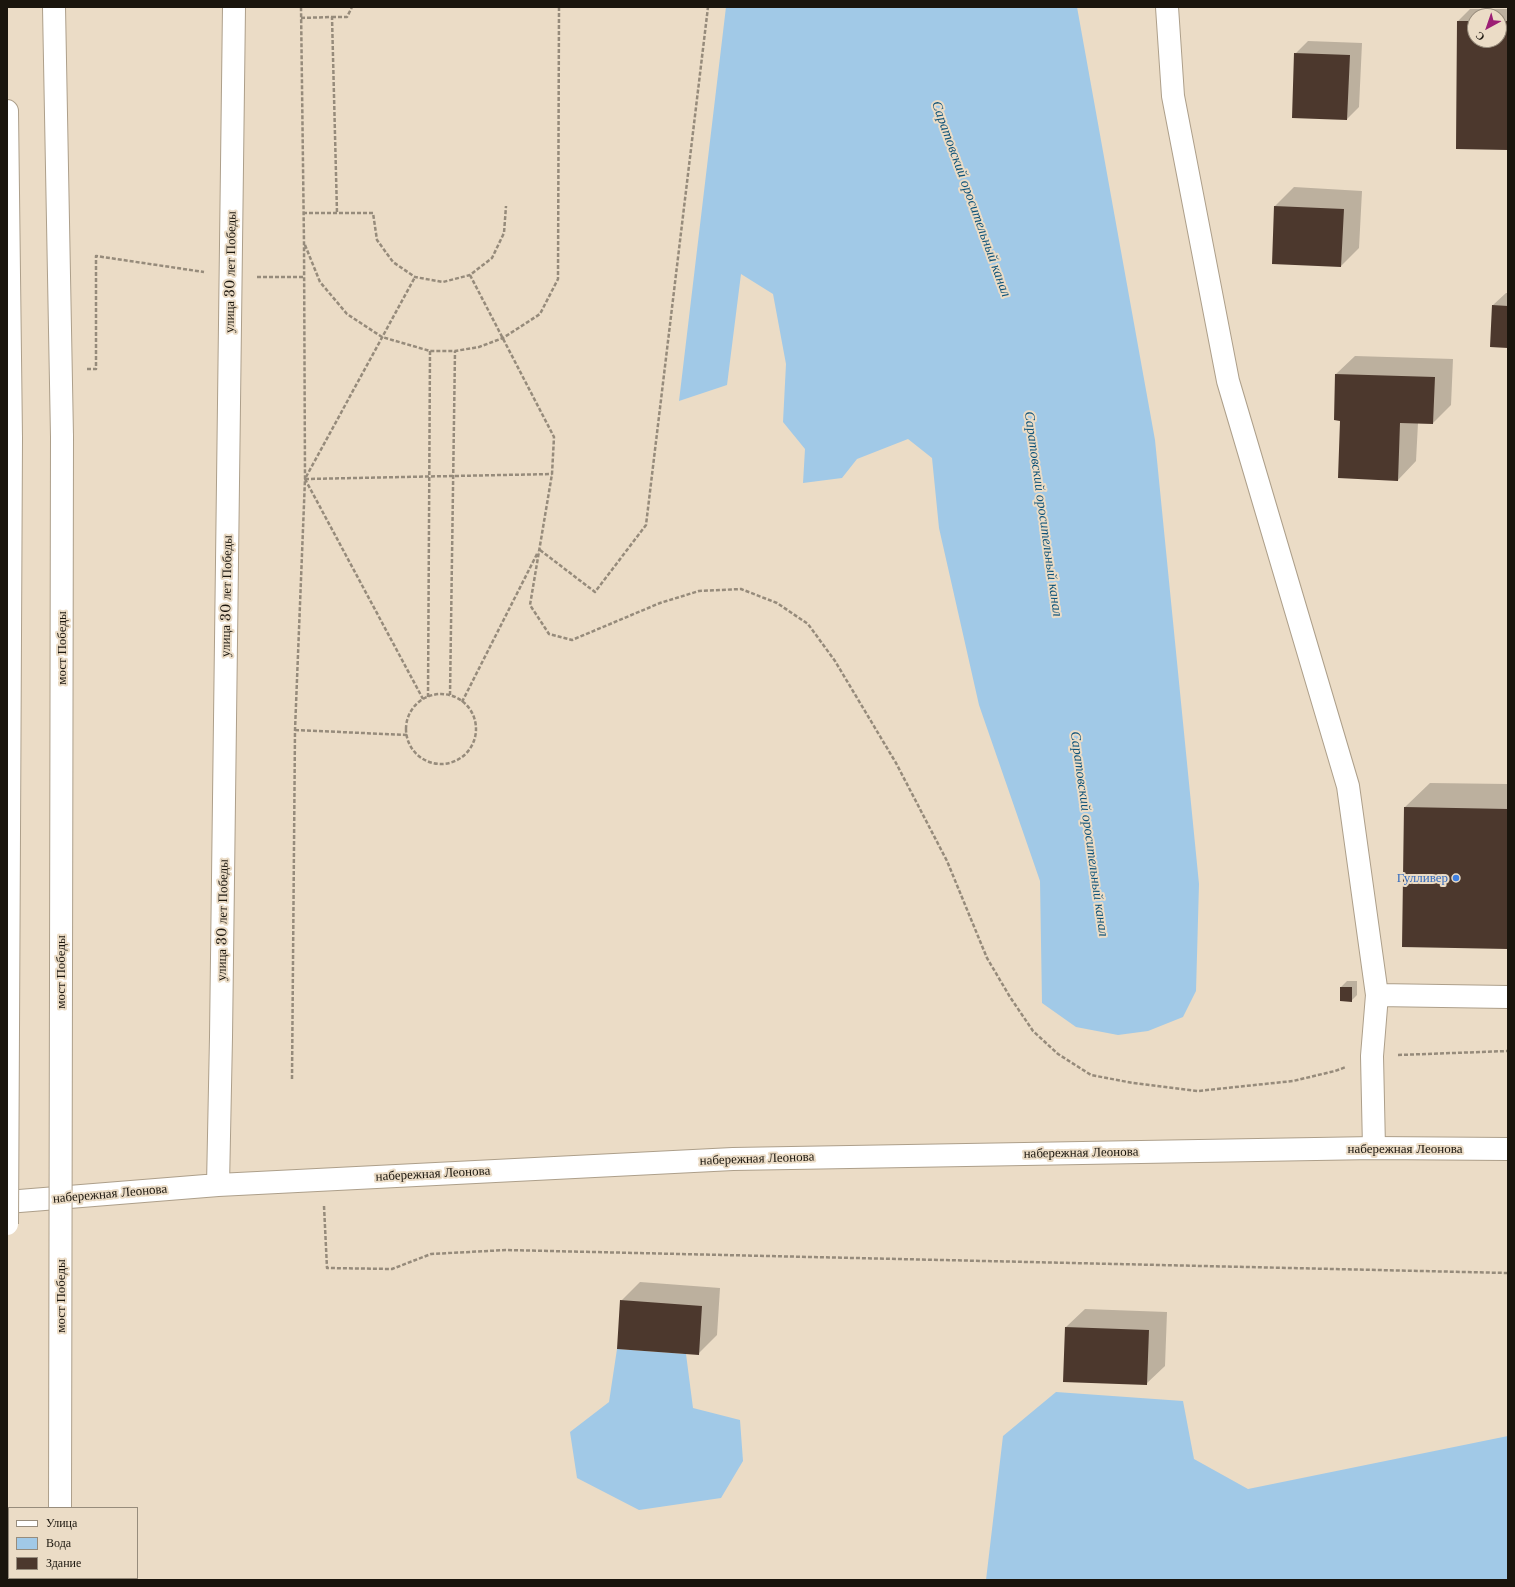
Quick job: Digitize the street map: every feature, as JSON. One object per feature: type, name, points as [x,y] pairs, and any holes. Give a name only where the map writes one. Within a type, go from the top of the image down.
[{"type":"main road","points":[[54,7],[61,367]]},
{"type":"main road","name":"улица 30 лет Победы","points":[[218,1185],[234,7]]},
{"type":"main road","points":[[1167,7],[1173,96],[1228,381],[1348,786],[1377,995],[1372,1056],[1374,1148]]},
{"type":"main road","points":[[7,111],[11,438],[7,1224]]},
{"type":"main road","name":"мост Победы","points":[[60,1507],[61,367]]},
{"type":"main road","points":[[1377,995],[1508,997]]},
{"type":"main road","name":"набережная Леонова","points":[[7,1202],[218,1185],[733,1159],[1374,1148],[1508,1149]]},
{"type":"path","points":[[292,1079],[295,730],[305,479],[301,7]]},
{"type":"path","points":[[301,18],[347,17],[352,7]]},
{"type":"path","points":[[304,243],[320,282],[347,314],[382,337],[430,351],[455,351],[479,347],[503,338],[540,314],[558,280],[559,7]]},
{"type":"path","points":[[540,550],[595,592],[646,525],[708,7]]},
{"type":"path","points":[[332,17],[337,213]]},
{"type":"path","points":[[303,213],[373,213],[377,240],[393,262],[415,277],[443,282],[470,275],[492,258],[504,233],[506,206]]},
{"type":"path","points":[[61,367],[96,369],[96,256],[231,276],[304,278]]},
{"type":"path","points":[[470,275],[554,437],[552,474],[530,605],[549,634],[572,640],[660,602],[699,591],[741,589],[777,603],[808,624],[835,661],[896,763],[947,860],[986,958],[1033,1031],[1058,1054],[1091,1075],[1133,1083],[1198,1091],[1293,1081],[1335,1071],[1372,1056],[1508,1051]]},
{"type":"path","points":[[305,479],[415,277]]},
{"type":"path","points":[[428,697],[430,351]]},
{"type":"path","points":[[450,695],[455,351]]},
{"type":"path","points":[[305,479],[552,474]]},
{"type":"path","points":[[305,479],[423,700]]},
{"type":"path","points":[[462,702],[540,550]]},
{"type":"path","points":[[439,694],[450,695],[462,702],[471,711],[476,724],[475,738],[469,750],[459,759],[446,764],[433,763],[420,758],[411,748],[407,735],[407,721],[413,709],[423,700],[439,694]]},
{"type":"path","points":[[295,730],[407,735]]},
{"type":"path","points":[[323,1180],[327,1268],[392,1269],[431,1254],[506,1250],[1508,1273]]},
{"type":"water","name":"Саратовский оросительный канал","points":[[726,7],[1077,7],[1155,440],[1199,884],[1196,991],[1183,1017],[1148,1031],[1118,1035],[1076,1027],[1042,1003],[1040,881],[979,705],[939,528],[932,458],[908,439],[857,459],[842,478],[803,483],[805,449],[783,422],[786,364],[773,294],[741,274],[727,385],[679,401]]},
{"type":"water","points":[[617,1349],[686,1354],[693,1408],[740,1420],[743,1461],[721,1498],[639,1510],[577,1478],[570,1432],[609,1402]]},
{"type":"water","points":[[1056,1392],[1183,1401],[1194,1459],[1248,1489],[1508,1436],[1508,1580],[986,1580],[1003,1436]]},
{"type":"building","points":[[1457,21],[1467,21],[1467,48],[1507,48],[1508,21],[1508,150],[1456,149]]},
{"type":"building","points":[[1294,53],[1350,55],[1347,120],[1292,118]]},
{"type":"building","points":[[1274,206],[1344,209],[1341,267],[1272,264]]},
{"type":"building","points":[[1492,305],[1508,306],[1508,348],[1490,347]]},
{"type":"building","points":[[1335,374],[1435,377],[1433,424],[1400,423],[1398,481],[1338,478],[1340,421],[1334,420]]},
{"type":"building","name":"Гулливер","points":[[1404,807],[1508,809],[1508,949],[1402,947]]},
{"type":"building","points":[[1340,987],[1352,987],[1352,1002],[1340,1001]]},
{"type":"building","points":[[620,1300],[702,1306],[699,1355],[617,1349]]},
{"type":"building","points":[[1065,1327],[1149,1330],[1147,1385],[1063,1382]]},
{"type":"place","name":"Гулливер","points":[[1456,878]]}]
